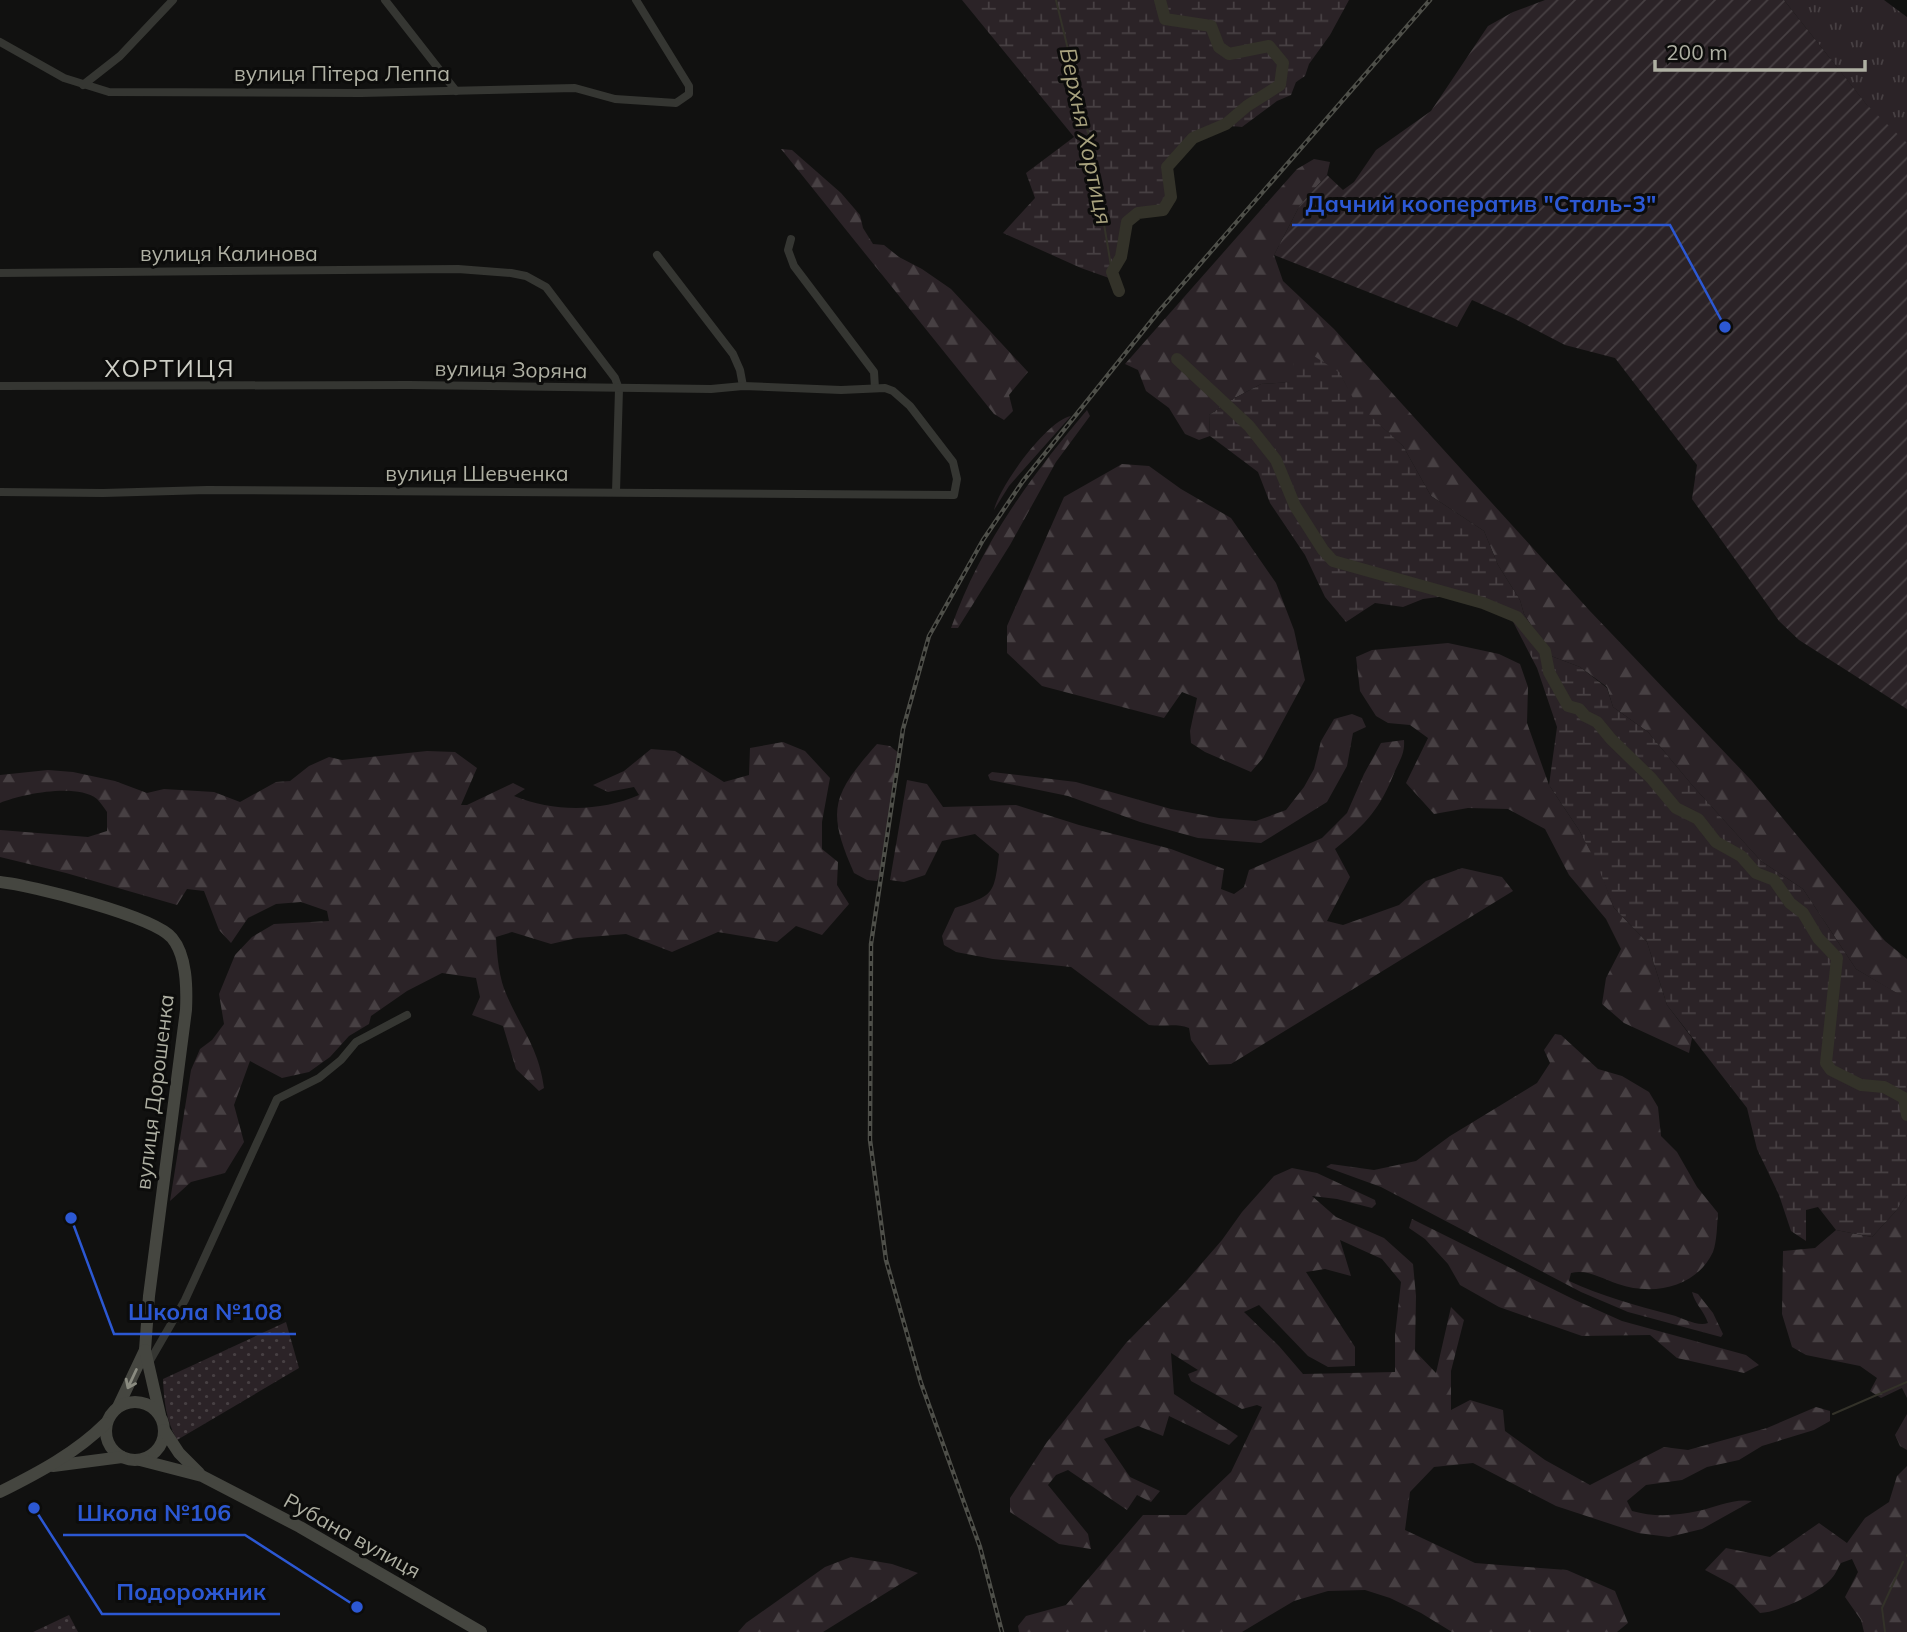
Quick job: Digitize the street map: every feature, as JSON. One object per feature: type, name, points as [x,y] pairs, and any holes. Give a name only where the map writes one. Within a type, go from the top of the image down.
[{"type":"street","points":[[83,85],[120,57],[173,0]]},
{"type":"street","points":[[385,0],[456,91]]},
{"type":"street","name":"вулиця Пітера Леппа","points":[[0,43],[64,78],[109,92],[581,88],[615,99],[672,104],[689,94],[689,86],[635,0]]},
{"type":"street","points":[[790,239],[788,250],[794,266],[874,372],[875,388]]},
{"type":"street","points":[[657,255],[733,354],[743,386]]},
{"type":"street","name":"вулиця Калинова","points":[[0,273],[458,270],[511,273],[526,276],[546,287],[615,378],[619,389]]},
{"type":"street","name":"вулиця Зоряна","points":[[0,386],[409,386],[711,390],[743,386],[890,389],[902,398],[953,462],[957,479],[954,495]]},
{"type":"street","points":[[616,492],[619,389]]},
{"type":"street","name":"вулиця Шевченка","points":[[0,492],[207,490],[954,495]]},
{"type":"street","name":"вулиця Дорошенка","points":[[0,882],[66,896],[157,927],[172,937],[183,966],[187,990],[186,1010],[149,1296],[145,1350],[162,1424]]},
{"type":"street","points":[[148,1364],[186,1300],[277,1099],[319,1078],[341,1060],[356,1042],[407,1015]]},
{"type":"street","name":"вулиця Дорошенка","points":[[118,1407],[145,1350]]},
{"type":"street","points":[[0,1492],[48,1467],[84,1442],[106,1423],[118,1407],[130,1402],[142,1403],[153,1409],[162,1424],[162,1441],[156,1452],[139,1460],[122,1457],[48,1467]]},
{"type":"street","points":[[106,1423],[108,1443],[122,1457]]},
{"type":"street","name":"Рубана вулиця","points":[[162,1424],[179,1453],[202,1476]]},
{"type":"street","name":"Рубана вулиця","points":[[139,1460],[202,1476],[300,1527],[481,1632]]},
{"type":"green space","points":[[962,0],[1349,0],[1330,35],[1309,64],[1305,76],[1296,82],[1291,95],[1277,101],[1242,127],[1219,128],[1200,136],[1168,167],[1171,197],[1163,210],[1138,213],[1127,222],[1121,257],[1110,264],[1109,278],[1003,233],[1035,198],[1026,173],[1074,137]]},
{"type":"green space","points":[[1545,0],[1784,0],[1867,105],[1907,143],[1907,709],[1799,640],[1779,621],[1692,499],[1697,465],[1615,358],[1565,345],[1472,300],[1457,327],[1274,255],[1300,205],[1327,175],[1343,190],[1354,182],[1376,150],[1431,111],[1488,26],[1513,12]]},
{"type":"green space","points":[[1784,0],[1884,0],[1907,17],[1907,156]]},
{"type":"green space","points":[[781,149],[792,150],[841,193],[860,215],[863,228],[873,244],[884,245],[951,289],[1028,372],[1009,395],[1013,411],[1004,420],[994,414]]},
{"type":"green space","points":[[1314,159],[1330,162],[1327,175],[1300,205],[1274,255],[1283,281],[1334,329],[1589,610],[1751,780],[1885,941],[1907,959],[1907,1002],[1856,969],[1803,889],[1761,861],[1648,732],[1613,707],[1607,687],[1580,667],[1551,656],[1524,614],[1520,600],[1498,565],[1484,531],[1431,496],[1403,446],[1354,402],[1340,373],[1291,382],[1261,384],[1209,415],[1210,436],[1199,440],[1185,434],[1169,408],[1146,391],[1138,370],[1125,364],[1297,169]]},
{"type":"green space","points":[[1314,356],[1340,373],[1355,402],[1403,446],[1431,496],[1484,531],[1498,565],[1520,600],[1524,614],[1551,656],[1580,667],[1607,688],[1613,707],[1648,732],[1761,861],[1803,889],[1856,969],[1904,997],[1907,1002],[1907,1195],[1872,1237],[1836,1230],[1818,1207],[1806,1210],[1806,1241],[1791,1231],[1779,1195],[1757,1149],[1747,1108],[1667,1005],[1647,942],[1614,908],[1597,864],[1579,830],[1549,785],[1557,727],[1537,668],[1508,612],[1465,597],[1446,596],[1423,599],[1403,607],[1375,603],[1346,622],[1325,597],[1305,555],[1270,503],[1258,472],[1210,436],[1209,415],[1261,384],[1290,382],[1294,361]]},
{"type":"green space","points":[[1087,410],[1090,416],[1056,462],[1010,545],[958,628],[951,628],[992,540],[1046,460]]},
{"type":"green space","points":[[1071,416],[1009,486],[994,510],[1014,471],[1037,441],[1061,420]]},
{"type":"green space","points":[[1122,464],[1149,466],[1181,489],[1231,518],[1276,583],[1294,630],[1305,680],[1263,758],[1251,772],[1191,743],[1190,731],[1197,698],[1182,692],[1164,718],[1042,686],[1007,653],[1007,626],[1064,497]]},
{"type":"green space","points":[[1448,643],[1499,654],[1520,664],[1528,687],[1527,723],[1549,785],[1598,864],[1614,908],[1647,942],[1667,1005],[1692,1038],[1689,1053],[1624,1023],[1602,1004],[1606,978],[1621,949],[1606,919],[1569,875],[1545,829],[1508,809],[1468,808],[1434,814],[1406,783],[1428,738],[1410,725],[1388,723],[1376,716],[1360,691],[1356,657],[1372,650]]},
{"type":"green space","points":[[1352,714],[1362,718],[1366,727],[1353,733],[1347,766],[1327,802],[1261,843],[1198,838],[1140,822],[1068,796],[990,780],[988,775],[992,772],[1076,782],[1171,809],[1219,818],[1256,821],[1286,810],[1314,769],[1321,741],[1334,719]]},
{"type":"green space","points":[[1404,740],[1402,756],[1378,806],[1356,831],[1335,849],[1350,877],[1327,921],[1343,925],[1399,905],[1426,881],[1462,868],[1502,877],[1513,891],[1231,1064],[1209,1065],[1191,1040],[1189,1028],[1149,1025],[1071,967],[993,959],[956,952],[944,945],[942,936],[955,908],[985,896],[996,878],[999,854],[975,834],[942,841],[925,875],[904,882],[890,880],[907,780],[927,784],[943,807],[1016,805],[1171,849],[1224,869],[1221,889],[1234,894],[1244,887],[1249,870],[1322,838],[1347,813],[1381,743]]},
{"type":"green space","points":[[783,742],[805,751],[830,778],[822,822],[822,849],[838,862],[837,885],[849,904],[822,935],[796,926],[777,942],[718,932],[672,952],[626,934],[577,938],[551,944],[512,932],[496,937],[504,989],[534,1051],[544,1088],[539,1091],[516,1069],[503,1026],[472,1015],[480,997],[476,978],[442,973],[407,991],[371,1016],[369,1024],[349,1036],[330,1057],[309,1072],[282,1078],[250,1061],[234,1105],[244,1142],[225,1173],[191,1182],[170,1201],[191,1070],[200,1049],[212,1040],[224,1024],[219,994],[235,955],[252,937],[274,924],[329,921],[327,911],[301,902],[276,904],[248,918],[231,943],[219,930],[204,891],[187,889],[177,905],[0,857],[0,830],[88,837],[107,831],[107,812],[97,799],[76,792],[35,794],[0,803],[0,775],[48,770],[73,772],[115,781],[147,793],[164,789],[214,792],[240,802],[276,782],[290,781],[309,766],[329,757],[342,760],[427,751],[455,752],[477,768],[461,805],[467,805],[513,783],[525,789],[514,796],[545,805],[577,808],[609,805],[639,795],[634,787],[608,792],[593,785],[624,771],[651,749],[675,751],[724,782],[749,775],[750,748]]},
{"type":"green space","points":[[877,744],[890,746],[900,754],[881,872],[877,881],[867,880],[854,873],[839,833],[837,818],[838,804],[850,777]]},
{"type":"green space","points":[[1555,1034],[1561,1035],[1598,1069],[1622,1076],[1649,1092],[1658,1107],[1661,1136],[1677,1152],[1697,1187],[1718,1213],[1713,1252],[1696,1274],[1685,1281],[1659,1289],[1631,1288],[1589,1273],[1577,1272],[1571,1273],[1569,1281],[1695,1323],[1708,1323],[1692,1292],[1698,1294],[1713,1313],[1723,1334],[1721,1337],[1628,1312],[1581,1292],[1381,1187],[1326,1167],[1331,1164],[1374,1170],[1416,1161],[1450,1136],[1537,1083],[1550,1063],[1544,1050]]},
{"type":"green space","points":[[1292,1168],[1317,1173],[1375,1200],[1376,1204],[1372,1208],[1312,1196],[1336,1217],[1384,1238],[1413,1264],[1416,1296],[1415,1351],[1436,1373],[1451,1307],[1464,1320],[1451,1371],[1451,1410],[1470,1400],[1503,1410],[1505,1431],[1545,1460],[1590,1485],[1664,1447],[1688,1450],[1767,1428],[1816,1407],[1830,1411],[1830,1421],[1814,1430],[1762,1446],[1739,1460],[1707,1467],[1682,1480],[1646,1485],[1627,1501],[1632,1511],[1673,1515],[1732,1502],[1752,1501],[1702,1529],[1669,1537],[1638,1533],[1556,1506],[1473,1463],[1434,1467],[1410,1492],[1405,1530],[1475,1563],[1567,1570],[1615,1591],[1628,1623],[1617,1632],[1452,1632],[1390,1598],[1365,1590],[1328,1591],[1294,1601],[1242,1632],[1019,1632],[1018,1626],[1026,1616],[1066,1605],[1143,1515],[1186,1515],[1231,1472],[1262,1407],[1257,1405],[1242,1409],[1191,1381],[1188,1374],[1198,1370],[1171,1353],[1174,1394],[1238,1436],[1229,1445],[1169,1416],[1163,1436],[1138,1426],[1104,1439],[1130,1477],[1160,1491],[1151,1502],[1137,1495],[1127,1510],[1068,1470],[1056,1475],[1048,1485],[1088,1534],[1091,1549],[1059,1544],[1010,1512],[1010,1498],[1047,1442],[1126,1343],[1182,1286],[1274,1176]],"holes":[[[1340,1240],[1382,1259],[1401,1282],[1395,1335],[1395,1372],[1303,1374],[1244,1312],[1259,1305],[1308,1356],[1328,1367],[1355,1366],[1355,1347],[1306,1272],[1325,1269],[1351,1276]]]},
{"type":"green space","points":[[1907,1195],[1907,1398],[1902,1388],[1881,1398],[1870,1391],[1877,1378],[1860,1366],[1806,1355],[1792,1347],[1782,1314],[1783,1251],[1815,1248],[1836,1230],[1872,1237]]},
{"type":"green space","points":[[1412,1219],[1622,1321],[1746,1355],[1759,1365],[1744,1373],[1677,1358],[1650,1335],[1582,1336],[1499,1307],[1460,1285],[1448,1264],[1425,1239],[1409,1228]]},
{"type":"green space","points":[[286,1322],[299,1368],[177,1440],[166,1411],[163,1379]]},
{"type":"green space","points":[[1907,1414],[1907,1450],[1900,1446],[1895,1435]]},
{"type":"green space","points":[[1907,1466],[1907,1632],[1864,1632],[1861,1620],[1845,1597],[1858,1572],[1852,1559],[1841,1563],[1826,1584],[1799,1601],[1760,1613],[1733,1585],[1705,1570],[1726,1548],[1770,1557],[1819,1523],[1847,1543],[1865,1518],[1889,1502],[1897,1476]]},
{"type":"green space","points":[[851,1557],[892,1564],[918,1573],[823,1632],[738,1632],[746,1623],[825,1567]]},
{"type":"green space","points":[[69,1615],[78,1632],[33,1632]]},
{"type":"waterway","name":"Верхня Хортиця","points":[[1056,0],[1090,140],[1112,272]]},
{"type":"waterway","name":"Верхня Хортиця","points":[[1119,291],[1112,272],[1121,257],[1127,222],[1138,213],[1163,210],[1171,197],[1167,167],[1193,138],[1226,124],[1247,106],[1280,85],[1283,63],[1269,46],[1229,54],[1219,47],[1211,26],[1165,19],[1160,0]]},
{"type":"waterway","name":"Верхня Хортиця","points":[[1177,359],[1249,426],[1276,460],[1295,506],[1333,561],[1483,603],[1517,617],[1545,651],[1549,672],[1568,706],[1579,709],[1585,716],[1597,722],[1676,808],[1698,819],[1716,842],[1741,856],[1756,873],[1774,880],[1790,903],[1803,913],[1818,938],[1837,958],[1826,1063],[1831,1070],[1861,1085],[1884,1087],[1904,1098],[1907,1115]]},
{"type":"waterway","points":[[1833,1414],[1907,1382]]},
{"type":"waterway","points":[[1885,1632],[1882,1608],[1903,1562]]},
{"type":"railway","points":[[1002,1632],[980,1547],[921,1383],[886,1260],[870,1140],[871,944],[903,729],[929,636],[983,540],[1023,481],[1160,310],[1430,0]]},
{"type":"place","name":"Дачний кооператив \"Сталь-3\"","points":[[1725,327]]},
{"type":"place","name":"Школа №108","points":[[71,1218]]},
{"type":"place","name":"Подорожник","points":[[34,1508]]},
{"type":"place","name":"Школа №106","points":[[357,1607]]},
{"type":"district","name":"ХОРТИЦЯ","points":[[170,369]]}]
